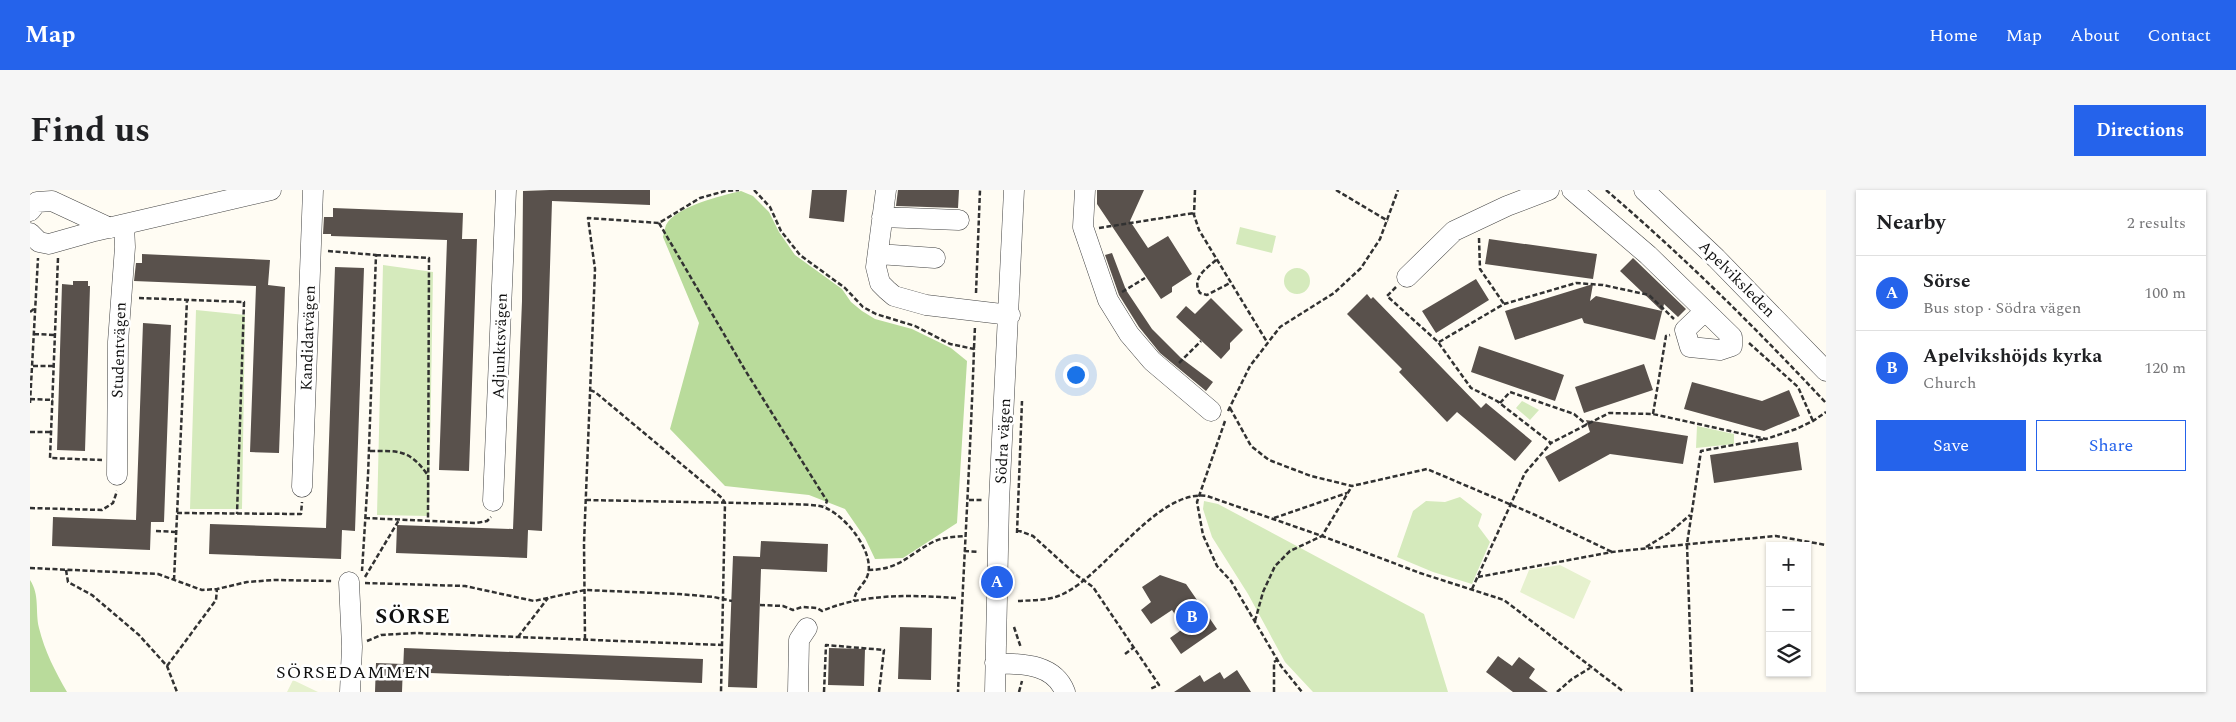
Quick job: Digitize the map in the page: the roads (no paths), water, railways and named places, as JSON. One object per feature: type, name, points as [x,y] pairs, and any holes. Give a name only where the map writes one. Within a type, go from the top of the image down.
[{"type":"street","points":[[43,239],[117,227],[271,190]]},
{"type":"street","name":"Kandidatvägen","points":[[302,487],[313,190]]},
{"type":"street","name":"Adjunktsvägen","points":[[493,501],[506,190]]},
{"type":"street","points":[[886,190],[876,267],[880,283],[894,296],[926,305],[1010,315]]},
{"type":"street","name":"Södra vägen","points":[[995,692],[999,510],[1010,315],[1014,190]]},
{"type":"street","points":[[1086,190],[1084,230],[1108,300],[1129,334],[1167,375],[1220,409]]},
{"type":"street","points":[[1407,277],[1454,231],[1478,219],[1549,190]]},
{"type":"street","points":[[1572,190],[1648,255],[1732,337],[1732,346],[1720,350],[1690,347],[1685,330],[1705,311]]},
{"type":"street","name":"Apelviksleden","points":[[1644,190],[1716,258],[1826,370]]},
{"type":"street","points":[[30,211],[37,202],[52,200],[117,227]]},
{"type":"street","points":[[882,217],[958,220]]},
{"type":"street","name":"Studentvägen","points":[[116,468],[118,342],[125,246],[117,227]]},
{"type":"street","points":[[878,254],[935,258]]},
{"type":"street","points":[[350,692],[355,582]]},
{"type":"street","points":[[798,692],[799,640],[807,628]]},
{"type":"street","points":[[995,663],[1022,664],[1049,672],[1065,692]]},
{"type":"place","name":"Sörse","points":[[997,582]]},
{"type":"place","name":"Apelvikshöjds kyrka","points":[[1192,617]]},
{"type":"district","name":"SÖRSE","points":[[413,617]]},
{"type":"district","name":"SÖRSEDAMMEN","points":[[354,672]]}]
